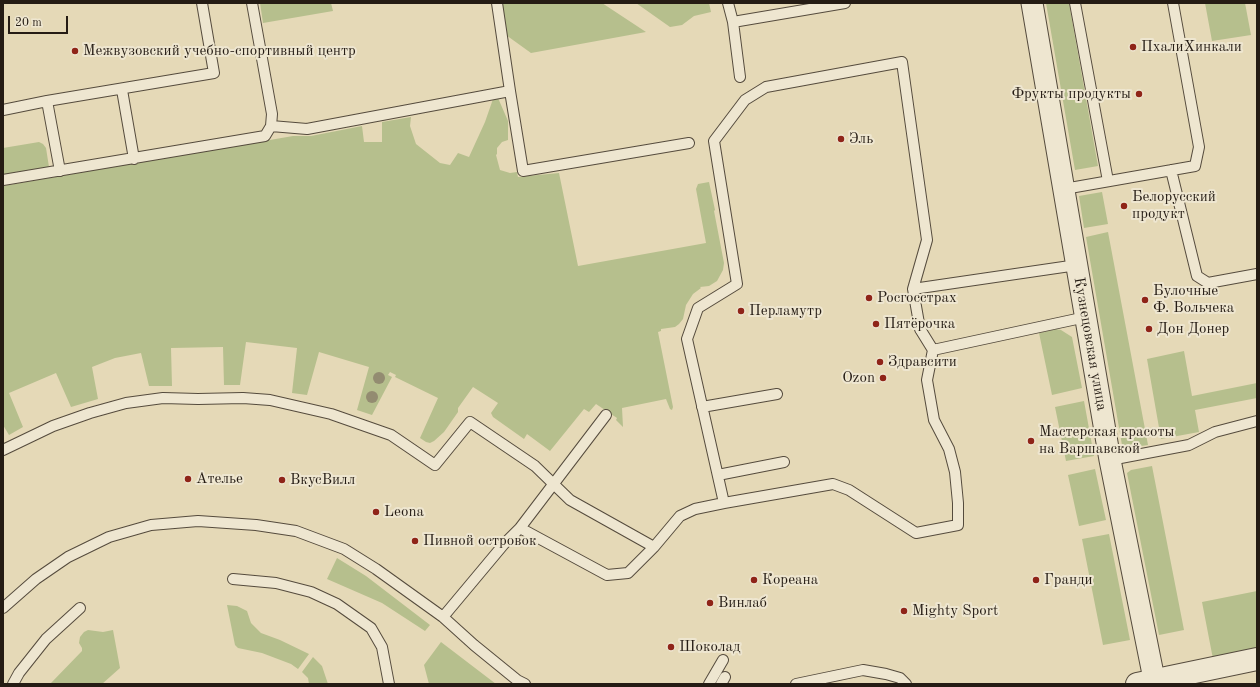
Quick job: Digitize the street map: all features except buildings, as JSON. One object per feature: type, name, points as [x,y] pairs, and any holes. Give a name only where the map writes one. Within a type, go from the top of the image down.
[{"type":"street","name":"Кузнецовская улица","points":[[1032,3],[1149,683]]},
{"type":"street","points":[[1149,683],[1257,659]]},
{"type":"lane","points":[[3,110],[48,101],[214,74],[202,3]]},
{"type":"lane","points":[[3,180],[265,136],[271,126],[272,114],[252,3]]},
{"type":"lane","points":[[497,3],[523,171],[689,143]]},
{"type":"lane","points":[[728,3],[733,22],[740,78]]},
{"type":"lane","points":[[733,22],[844,3]]},
{"type":"lane","points":[[1075,3],[1108,181]]},
{"type":"lane","points":[[1064,189],[1196,166],[1199,147],[1173,3]]},
{"type":"lane","points":[[520,528],[607,575],[628,573],[654,547],[680,516],[695,509],[833,484],[849,490],[916,533],[958,524],[958,503],[955,472],[948,449],[934,420],[927,380],[933,350],[920,329],[914,289],[927,240],[902,62],[766,87],[745,100],[714,141],[737,284],[698,308],[687,338],[724,503]]},
{"type":"lane","points":[[122,90],[134,159]]},
{"type":"lane","points":[[271,126],[307,129],[510,91]]},
{"type":"lane","points":[[48,101],[60,170]]},
{"type":"lane","points":[[1171,170],[1197,276],[1208,283],[1257,274]]},
{"type":"lane","points":[[914,289],[1077,265]]},
{"type":"lane","points":[[933,350],[1086,317]]},
{"type":"lane","points":[[702,407],[777,394]]},
{"type":"lane","points":[[3,450],[53,426],[90,413],[126,403],[163,398],[198,400],[243,398],[270,400],[331,414],[391,435],[435,465],[470,422],[535,466],[570,500],[654,547]]},
{"type":"lane","points":[[443,617],[504,544],[520,528],[606,415]]},
{"type":"lane","points":[[1110,460],[1188,445],[1215,432],[1257,421]]},
{"type":"lane","points":[[718,475],[784,462]]},
{"type":"lane","points":[[3,608],[36,579],[68,557],[109,537],[150,525],[198,521],[256,525],[296,531],[344,549],[376,569],[443,617],[474,645],[517,680],[525,684]]},
{"type":"lane","points":[[233,579],[276,583],[311,592],[337,604],[371,628],[382,647],[389,684]]},
{"type":"lane","points":[[13,684],[46,639],[80,608]]},
{"type":"lane","points":[[709,684],[723,660]]},
{"type":"lane","points":[[796,684],[863,670],[900,678],[906,684]]},
{"type":"green space","points":[[260,3],[331,3],[333,11],[263,23]]},
{"type":"green space","points":[[501,3],[602,3],[646,32],[531,53],[506,35]]},
{"type":"green space","points":[[636,3],[709,3],[711,12],[694,16],[682,25],[670,27]]},
{"type":"green space","points":[[1046,3],[1069,3],[1098,166],[1075,170]]},
{"type":"green space","points":[[1205,3],[1245,3],[1251,35],[1212,41]]},
{"type":"green space","points":[[498,98],[508,121],[508,140],[502,142],[497,148],[496,155],[500,170],[510,173],[517,172],[518,177],[559,173],[578,266],[706,243],[696,189],[698,184],[709,182],[724,263],[723,270],[717,281],[709,286],[700,287],[701,288],[693,294],[686,305],[683,319],[679,324],[675,327],[661,329],[661,331],[658,332],[673,407],[672,410],[670,409],[666,399],[622,408],[623,427],[616,420],[617,418],[596,404],[589,412],[584,409],[550,451],[527,434],[524,439],[493,417],[491,413],[498,403],[473,387],[458,408],[458,412],[444,432],[430,443],[420,438],[438,398],[395,377],[396,375],[390,372],[388,375],[392,377],[372,415],[357,410],[369,367],[319,352],[307,395],[292,393],[297,348],[246,342],[240,385],[224,385],[223,347],[171,348],[172,386],[149,386],[141,353],[115,358],[92,367],[98,399],[71,407],[56,373],[9,393],[23,427],[9,435],[3,425],[3,186],[293,136],[311,136],[362,126],[364,142],[382,142],[382,122],[411,117],[410,126],[416,144],[440,163],[450,165],[458,153],[469,157],[485,122],[493,99]]},
{"type":"green space","points":[[39,142],[46,148],[49,167],[3,175],[3,148]]},
{"type":"green space","points":[[1102,192],[1108,224],[1084,228],[1079,196]]},
{"type":"green space","points":[[1108,232],[1148,445],[1128,448],[1122,445],[1086,237]]},
{"type":"green space","points":[[1056,329],[1061,330],[1072,337],[1082,388],[1052,395],[1039,333]]},
{"type":"green space","points":[[1184,351],[1192,396],[1257,383],[1257,398],[1195,410],[1199,432],[1161,439],[1147,359]]},
{"type":"green space","points":[[1084,401],[1094,456],[1066,461],[1055,407]]},
{"type":"green space","points":[[1152,466],[1184,630],[1159,635],[1127,473],[1131,470]]},
{"type":"green space","points":[[1095,469],[1106,520],[1079,526],[1068,475]]},
{"type":"green space","points":[[1109,534],[1130,640],[1103,645],[1082,539]]},
{"type":"green space","points":[[337,558],[366,576],[430,625],[425,631],[382,603],[327,579]]},
{"type":"green space","points":[[1257,591],[1257,650],[1213,659],[1202,602]]},
{"type":"green space","points":[[227,605],[237,606],[247,611],[251,623],[261,633],[280,640],[309,654],[298,669],[291,664],[262,653],[238,648],[235,645]]},
{"type":"green space","points":[[88,630],[103,632],[113,630],[120,668],[102,684],[50,684],[82,651],[79,643],[80,637]]},
{"type":"green space","points":[[441,642],[496,684],[429,684],[424,665]]},
{"type":"green space","points":[[313,657],[322,666],[328,684],[309,684],[308,678],[302,672]]},
{"type":"place","name":"ПхалиХинкали","points":[[1133,47]]},
{"type":"place","name":"Межвузовский учебно-спортивный центр","points":[[75,51]]},
{"type":"place","name":"Фрукты продукты","points":[[1139,94]]},
{"type":"place","name":"Эль","points":[[841,139]]},
{"type":"place","name":"Белорусский продукт","points":[[1124,206]]},
{"type":"place","name":"Росгосстрах","points":[[869,298]]},
{"type":"place","name":"Булочные Ф. Вольчека","points":[[1145,300]]},
{"type":"place","name":"Перламутр","points":[[741,311]]},
{"type":"place","name":"Пятёрочка","points":[[876,324]]},
{"type":"place","name":"Дон Донер","points":[[1149,329]]},
{"type":"place","name":"Здравсити","points":[[880,362]]},
{"type":"place","name":"Ozon","points":[[883,378]]},
{"type":"place","name":"Мастерская красоты на Варшавской","points":[[1031,441]]},
{"type":"place","name":"Ателье","points":[[188,479]]},
{"type":"place","name":"ВкусВилл","points":[[282,480]]},
{"type":"place","name":"Leona","points":[[376,512]]},
{"type":"place","name":"Пивной островок","points":[[415,541]]},
{"type":"place","name":"Кореана","points":[[754,580]]},
{"type":"place","name":"Гранди","points":[[1036,580]]},
{"type":"place","name":"Винлаб","points":[[710,603]]},
{"type":"place","name":"Mighty Sport","points":[[904,611]]},
{"type":"place","name":"Шоколад","points":[[671,647]]}]
